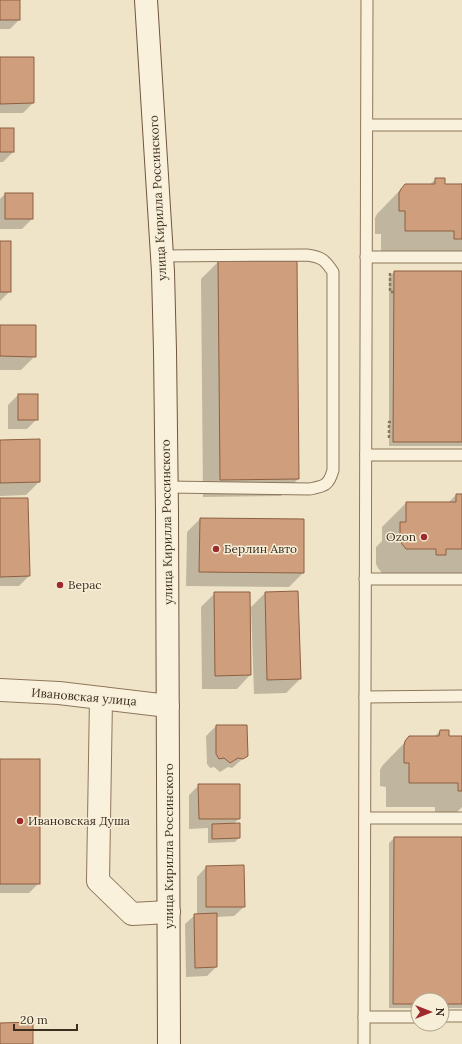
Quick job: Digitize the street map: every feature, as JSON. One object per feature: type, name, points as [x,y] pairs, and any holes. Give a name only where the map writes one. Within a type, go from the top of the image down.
[{"type":"main road","name":"улица Кирилла Россинского","points":[[146,0],[162,256],[165,351],[170,1044]]},
{"type":"main road","name":"Ивановская улица","points":[[0,690],[59,693],[168,706]]},
{"type":"main road","points":[[101,698],[98,881],[132,914],[169,912]]},
{"type":"lane","points":[[364,1044],[367,0]]},
{"type":"lane","points":[[367,125],[462,125]]},
{"type":"lane","points":[[162,256],[307,255],[318,257],[327,263],[333,272],[333,470],[330,480],[321,486],[310,489],[167,487]]},
{"type":"lane","points":[[366,257],[462,257]]},
{"type":"lane","points":[[366,455],[462,455]]},
{"type":"lane","points":[[365,579],[462,580]]},
{"type":"lane","points":[[365,696],[462,696]]},
{"type":"lane","points":[[365,818],[462,818]]},
{"type":"lane","points":[[450,1016],[462,1016]]},
{"type":"lane","points":[[364,1017],[410,1017]]},
{"type":"path","points":[[390,271],[390,292],[394,292]]},
{"type":"path","points":[[389,442],[389,422],[393,422]]},
{"type":"building","points":[[0,0],[20,0],[20,20],[0,20]]},
{"type":"building","points":[[0,57],[34,57],[34,103],[0,104]]},
{"type":"building","points":[[0,128],[14,128],[14,152],[0,152]]},
{"type":"building","points":[[435,178],[445,178],[445,184],[462,184],[462,239],[454,239],[454,231],[405,231],[405,211],[399,211],[399,193],[401,189],[405,184],[435,184]]},
{"type":"building","points":[[5,193],[33,193],[33,219],[5,219]]},
{"type":"building","points":[[0,241],[11,241],[11,292],[0,292]]},
{"type":"building","points":[[218,261],[297,261],[299,479],[220,480]]},
{"type":"building","points":[[394,271],[462,271],[462,442],[393,442]]},
{"type":"building","points":[[0,325],[36,325],[36,357],[0,356]]},
{"type":"building","points":[[18,394],[38,394],[38,420],[18,420]]},
{"type":"building","points":[[40,439],[40,482],[0,483],[0,440]]},
{"type":"building","points":[[456,494],[462,494],[462,549],[446,549],[446,555],[436,555],[436,549],[406,549],[400,539],[400,522],[406,522],[406,502],[456,502]]},
{"type":"building","points":[[0,498],[28,498],[30,576],[0,577]]},
{"type":"building","points":[[200,518],[304,519],[304,573],[199,572]]},
{"type":"building","points":[[298,591],[301,679],[267,680],[265,592]]},
{"type":"building","points":[[214,592],[250,592],[251,675],[215,676]]},
{"type":"building","points":[[216,725],[247,725],[248,756],[243,759],[238,758],[230,763],[224,758],[219,759],[216,754]]},
{"type":"building","points":[[440,730],[449,730],[449,736],[462,736],[462,791],[458,791],[458,783],[409,783],[409,763],[404,763],[405,741],[409,736],[439,736]]},
{"type":"building","name":"Ивановская Душа","points":[[0,759],[40,759],[40,884],[0,884]]},
{"type":"building","points":[[198,784],[240,784],[240,819],[199,819]]},
{"type":"building","points":[[240,823],[240,838],[212,839],[212,824]]},
{"type":"building","points":[[394,837],[462,837],[462,1004],[450,1004],[450,992],[410,992],[410,1004],[393,1004]]},
{"type":"building","points":[[244,865],[245,907],[206,907],[206,866]]},
{"type":"building","points":[[217,913],[217,967],[195,968],[194,914]]},
{"type":"building","points":[[33,1022],[33,1044],[0,1044],[0,1023]]},
{"type":"place","name":"Ozon","points":[[424,537]]},
{"type":"place","name":"Берлин Авто","points":[[216,549]]},
{"type":"place","name":"Верас","points":[[60,585]]},
{"type":"place","name":"Ивановская Душа","points":[[20,821]]}]
